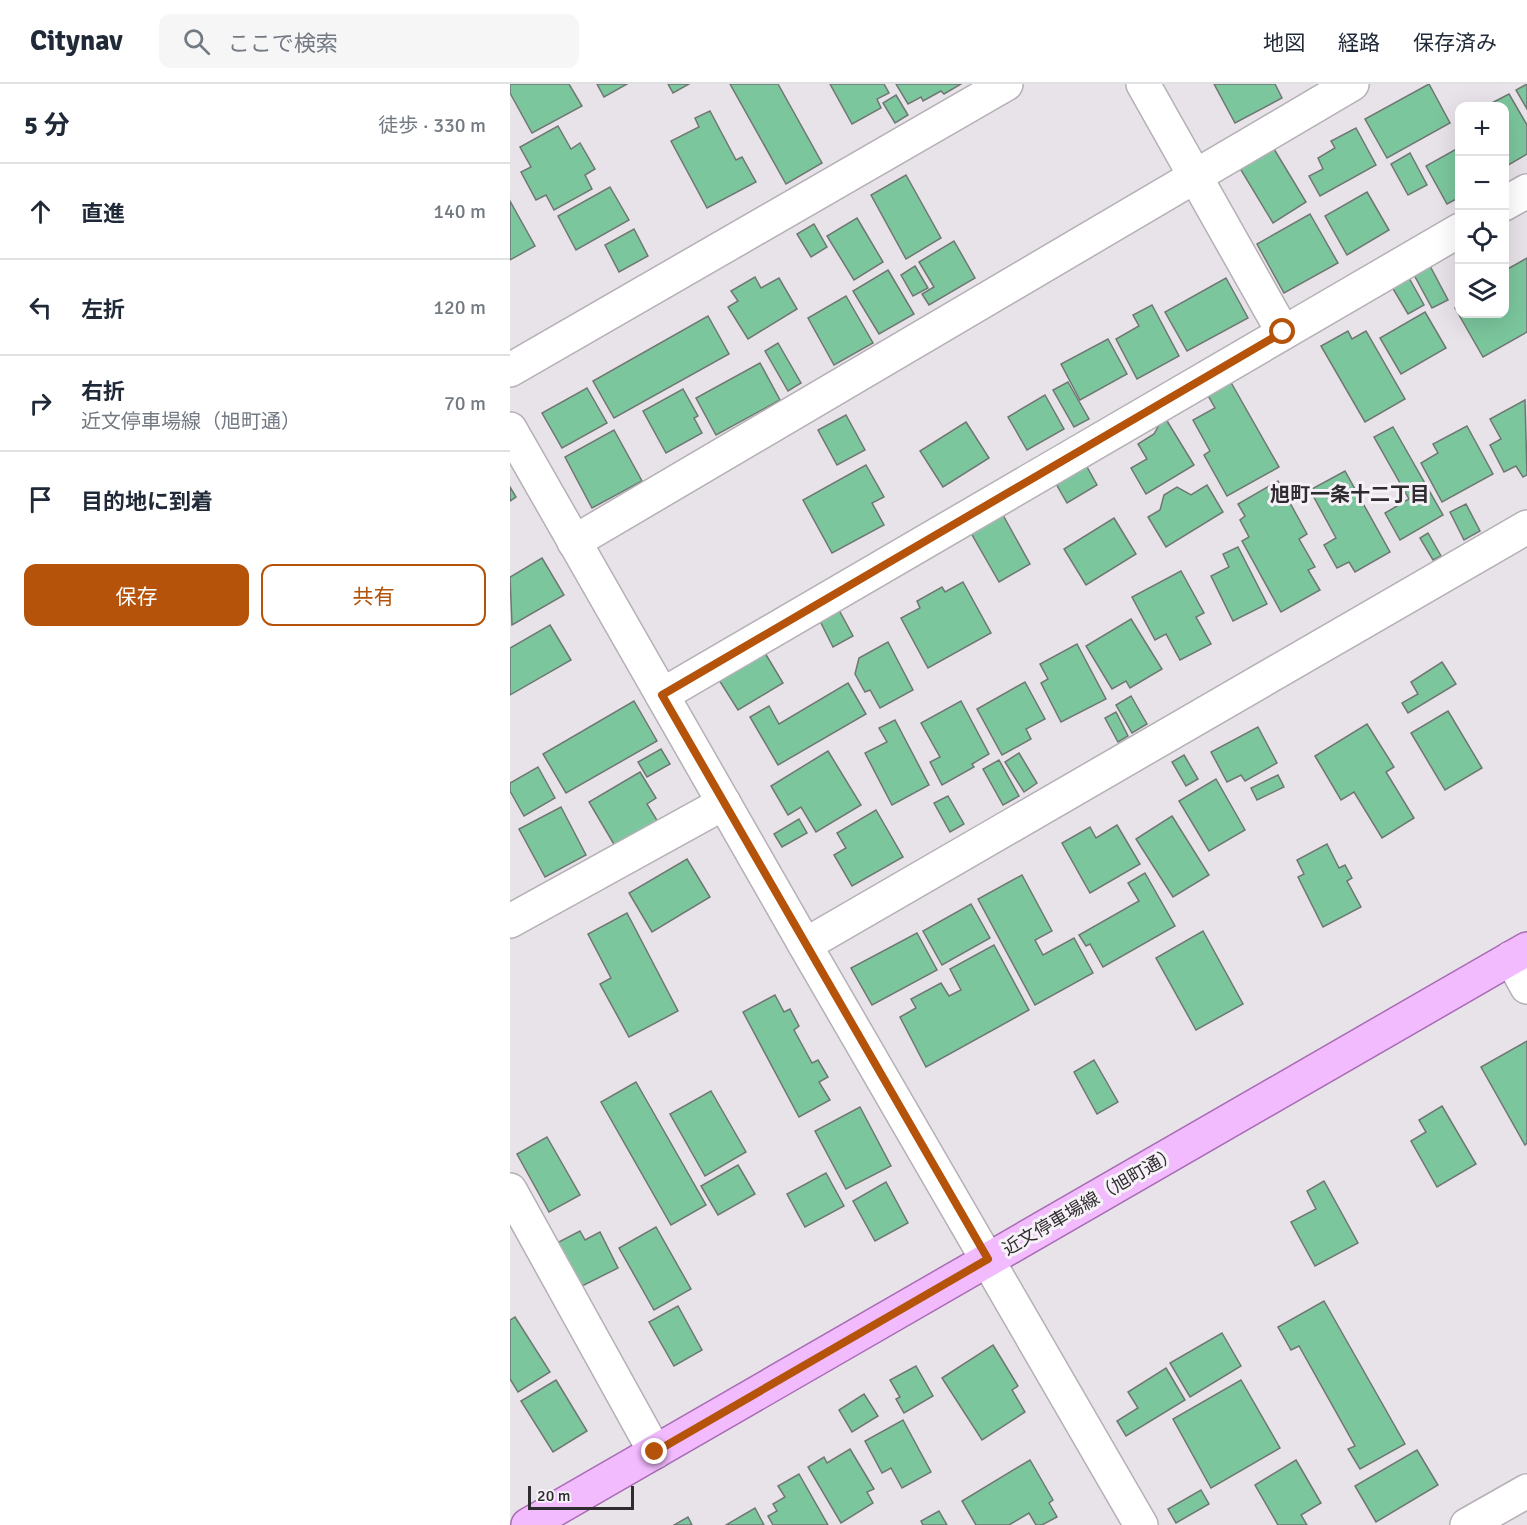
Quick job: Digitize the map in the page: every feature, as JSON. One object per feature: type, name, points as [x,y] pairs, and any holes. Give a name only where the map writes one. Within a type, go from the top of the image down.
[{"type":"main road","name":"近文停車場線（旭町通）","points":[[528,1525],[1519,953]]},
{"type":"street","points":[[510,370],[1006,84]]},
{"type":"street","points":[[1143,84],[1283,332]]},
{"type":"street","points":[[574,542],[1352,84]]},
{"type":"street","points":[[1509,201],[1527,191]]},
{"type":"street","points":[[662,695],[1455,233]]},
{"type":"street","points":[[510,429],[1141,1525]]},
{"type":"street","points":[[805,945],[1527,527]]},
{"type":"street","points":[[510,921],[724,803]]},
{"type":"street","points":[[1519,953],[1527,987]]},
{"type":"street","points":[[510,1190],[655,1452]]},
{"type":"street","points":[[1467,1525],[1527,1491]]},
{"type":"building","points":[[510,84],[569,84],[582,106],[532,133],[510,93]]},
{"type":"building","points":[[597,84],[627,84],[604,97]]},
{"type":"building","points":[[668,84],[689,84],[673,93]]},
{"type":"building","points":[[730,84],[778,84],[822,163],[786,184]]},
{"type":"building","points":[[830,84],[884,84],[889,93],[877,99],[881,108],[852,124]]},
{"type":"building","points":[[896,84],[961,84],[944,94],[941,91],[923,101],[921,97],[908,104]]},
{"type":"building","points":[[1214,84],[1275,84],[1282,98],[1235,123]]},
{"type":"building","points":[[1429,84],[1450,123],[1387,158],[1365,119]]},
{"type":"building","points":[[1527,84],[1527,109],[1516,90]]},
{"type":"building","points":[[1509,94],[1527,125],[1527,154],[1509,165],[1509,102],[1494,102]]},
{"type":"building","points":[[896,95],[908,115],[895,123],[883,103]]},
{"type":"building","points":[[710,111],[736,160],[742,157],[756,182],[707,208],[671,141],[699,127],[695,118]]},
{"type":"building","points":[[558,126],[571,149],[580,143],[595,169],[585,175],[592,189],[554,210],[546,195],[536,200],[521,172],[531,167],[520,147]]},
{"type":"building","points":[[1356,128],[1376,165],[1320,196],[1309,176],[1323,169],[1318,158],[1335,148],[1331,141]]},
{"type":"building","points":[[1271,144],[1306,202],[1273,223],[1238,165]]},
{"type":"building","points":[[1455,150],[1455,200],[1447,204],[1426,166]]},
{"type":"building","points":[[1410,153],[1427,185],[1408,195],[1391,164]]},
{"type":"building","points":[[906,175],[941,238],[906,259],[871,195]]},
{"type":"building","points":[[610,187],[629,220],[576,250],[558,216]]},
{"type":"building","points":[[1367,192],[1389,230],[1347,255],[1325,216]]},
{"type":"building","points":[[510,201],[535,246],[510,260]]},
{"type":"building","points":[[1310,214],[1338,263],[1284,293],[1257,244]]},
{"type":"building","points":[[857,218],[883,262],[854,280],[827,236]]},
{"type":"building","points":[[814,224],[827,247],[811,257],[797,234]]},
{"type":"building","points":[[634,229],[648,256],[619,272],[605,245]]},
{"type":"building","points":[[954,241],[975,278],[929,305],[922,294],[934,287],[919,262]]},
{"type":"building","points":[[1527,258],[1527,332],[1483,357],[1461,318],[1509,318],[1509,268]]},
{"type":"building","points":[[1429,264],[1448,300],[1432,308],[1413,273]]},
{"type":"building","points":[[915,266],[928,288],[913,296],[901,275]]},
{"type":"building","points":[[888,270],[914,314],[879,334],[853,291]]},
{"type":"building","points":[[755,277],[761,288],[779,278],[797,309],[748,339],[728,307],[738,301],[731,291]]},
{"type":"building","points":[[1226,278],[1248,318],[1187,351],[1165,312]]},
{"type":"building","points":[[1409,278],[1424,305],[1408,314],[1392,287]]},
{"type":"building","points":[[846,296],[873,343],[834,365],[808,318]]},
{"type":"building","points":[[1152,305],[1179,356],[1137,379],[1116,339],[1139,326],[1133,315]]},
{"type":"building","points":[[1425,312],[1446,348],[1401,374],[1380,338]]},
{"type":"building","points":[[708,316],[729,354],[614,418],[593,381]]},
{"type":"building","points":[[1348,331],[1352,339],[1366,331],[1405,399],[1365,422],[1321,346]]},
{"type":"building","points":[[1108,339],[1127,374],[1080,400],[1061,364]]},
{"type":"building","points":[[778,343],[801,383],[788,391],[765,351]]},
{"type":"building","points":[[760,363],[780,400],[716,435],[696,398]]},
{"type":"building","points":[[1229,379],[1279,467],[1227,496],[1204,455],[1210,451],[1193,420],[1215,408],[1206,392]]},
{"type":"building","points":[[1068,382],[1089,419],[1074,427],[1053,390]]},
{"type":"building","points":[[587,388],[607,423],[562,448],[542,413]]},
{"type":"building","points":[[683,389],[698,416],[694,418],[702,433],[666,453],[643,411]]},
{"type":"building","points":[[1045,395],[1064,429],[1027,450],[1008,417]]},
{"type":"building","points":[[1525,400],[1527,475],[1523,477],[1516,466],[1504,472],[1490,445],[1501,439],[1490,419]]},
{"type":"building","points":[[846,415],[865,450],[837,465],[818,430]]},
{"type":"building","points":[[1164,416],[1194,465],[1146,494],[1131,468],[1147,459],[1138,444],[1154,434]]},
{"type":"building","points":[[966,422],[989,458],[943,487],[920,451]]},
{"type":"building","points":[[1467,426],[1493,474],[1442,502],[1421,463],[1438,453],[1433,444]]},
{"type":"building","points":[[1393,427],[1443,515],[1400,540],[1385,513],[1409,499],[1374,437]]},
{"type":"building","points":[[614,430],[642,481],[592,508],[565,457]]},
{"type":"building","points":[[866,465],[884,497],[872,503],[884,525],[832,553],[803,500]]},
{"type":"building","points":[[1086,465],[1097,485],[1067,503],[1055,482]]},
{"type":"building","points":[[1345,471],[1390,552],[1355,572],[1349,562],[1337,568],[1324,545],[1336,538],[1310,490]]},
{"type":"building","points":[[1278,481],[1307,534],[1299,539],[1315,567],[1308,570],[1320,590],[1281,612],[1242,541],[1249,537],[1240,520],[1245,516],[1238,504]]},
{"type":"building","points":[[1207,485],[1223,512],[1166,547],[1148,517],[1160,510],[1164,495],[1177,487],[1191,495]]},
{"type":"building","points":[[510,487],[516,497],[510,501]]},
{"type":"building","points":[[1466,504],[1480,531],[1464,540],[1450,512]]},
{"type":"building","points":[[1003,515],[1030,564],[999,582],[971,533]]},
{"type":"building","points":[[1114,518],[1136,554],[1086,585],[1064,549]]},
{"type":"building","points":[[1428,533],[1441,556],[1433,560],[1420,538]]},
{"type":"building","points":[[1238,547],[1267,604],[1233,621],[1211,576],[1229,567],[1223,554]]},
{"type":"building","points":[[542,558],[564,595],[512,625],[510,577]]},
{"type":"building","points":[[1181,571],[1204,613],[1196,617],[1211,644],[1180,660],[1166,634],[1155,640],[1132,597]]},
{"type":"building","points":[[963,582],[991,633],[928,668],[901,618],[920,608],[917,601],[942,587],[945,592]]},
{"type":"building","points":[[839,610],[853,636],[833,647],[820,621]]},
{"type":"building","points":[[1131,619],[1162,669],[1130,688],[1126,681],[1112,689],[1086,646]]},
{"type":"building","points":[[550,625],[571,660],[510,695],[510,648]]},
{"type":"building","points":[[888,642],[913,690],[880,708],[870,690],[865,692],[855,674],[859,658]]},
{"type":"building","points":[[1077,644],[1106,699],[1061,722],[1041,683],[1048,679],[1040,664]]},
{"type":"building","points":[[765,653],[783,683],[738,710],[719,680]]},
{"type":"building","points":[[1442,662],[1456,684],[1408,713],[1402,703],[1418,694],[1411,682]]},
{"type":"building","points":[[1025,682],[1045,719],[1026,729],[1031,739],[1002,755],[977,709]]},
{"type":"building","points":[[848,683],[866,714],[778,765],[750,717],[769,706],[779,724]]},
{"type":"building","points":[[1131,696],[1147,724],[1132,733],[1116,705]]},
{"type":"building","points":[[634,701],[657,741],[566,793],[543,754]]},
{"type":"building","points":[[961,701],[989,754],[972,764],[974,767],[942,785],[930,762],[940,757],[921,723]]},
{"type":"building","points":[[1448,711],[1482,768],[1445,790],[1411,733]]},
{"type":"building","points":[[1116,712],[1128,736],[1118,742],[1105,718]]},
{"type":"building","points":[[895,720],[929,785],[892,805],[865,753],[887,742],[879,728]]},
{"type":"building","points":[[1367,724],[1394,767],[1386,772],[1414,818],[1382,838],[1354,792],[1341,800],[1315,756]]},
{"type":"building","points":[[1258,727],[1277,763],[1245,781],[1241,775],[1227,782],[1211,752]]},
{"type":"building","points":[[661,749],[670,764],[647,777],[638,762]]},
{"type":"building","points":[[828,751],[861,805],[816,832],[801,807],[788,815],[771,786]]},
{"type":"building","points":[[1019,753],[1037,783],[1024,792],[1005,762]]},
{"type":"building","points":[[1184,755],[1198,779],[1186,786],[1172,762]]},
{"type":"building","points":[[999,760],[1019,796],[1003,805],[983,769]]},
{"type":"building","points":[[538,767],[555,798],[524,816],[510,791],[510,783]]},
{"type":"building","points":[[640,772],[656,798],[647,804],[658,822],[615,846],[589,802]]},
{"type":"building","points":[[1278,775],[1284,787],[1257,800],[1251,788]]},
{"type":"building","points":[[1216,779],[1245,830],[1209,851],[1179,801]]},
{"type":"building","points":[[948,796],[964,824],[950,832],[934,803]]},
{"type":"building","points":[[561,807],[586,855],[545,877],[519,829]]},
{"type":"building","points":[[876,810],[903,857],[852,886],[834,855],[846,848],[837,833]]},
{"type":"building","points":[[1172,816],[1209,875],[1173,897],[1136,839]]},
{"type":"building","points":[[799,819],[807,833],[782,847],[774,834]]},
{"type":"building","points":[[1117,825],[1140,864],[1090,893],[1062,843],[1090,827],[1096,838]]},
{"type":"building","points":[[1327,844],[1339,868],[1345,865],[1352,878],[1347,881],[1361,907],[1323,927],[1298,877],[1304,874],[1297,860]]},
{"type":"building","points":[[687,859],[710,897],[652,932],[629,893]]},
{"type":"building","points":[[1145,873],[1175,926],[1103,967],[1090,944],[1086,946],[1079,935],[1139,901],[1128,883]]},
{"type":"building","points":[[1022,875],[1052,931],[1035,940],[1043,955],[1074,938],[1093,973],[1035,1005],[978,899]]},
{"type":"building","points":[[971,904],[990,938],[942,965],[923,931]]},
{"type":"building","points":[[627,913],[678,1011],[629,1037],[600,984],[611,978],[588,934]]},
{"type":"building","points":[[1203,931],[1243,1004],[1196,1030],[1156,958]]},
{"type":"building","points":[[917,933],[937,970],[872,1005],[851,968]]},
{"type":"building","points":[[994,945],[1029,1010],[926,1067],[900,1017],[916,1008],[911,999],[941,983],[949,996],[961,990],[950,969]]},
{"type":"building","points":[[775,995],[784,1012],[790,1009],[799,1026],[794,1030],[812,1063],[818,1060],[828,1077],[819,1082],[830,1100],[799,1117],[743,1012]]},
{"type":"building","points":[[1527,1041],[1527,1143],[1525,1145],[1481,1067]]},
{"type":"building","points":[[1094,1060],[1118,1102],[1097,1114],[1074,1072]]},
{"type":"building","points":[[636,1082],[706,1205],[671,1225],[601,1102]]},
{"type":"building","points":[[711,1091],[746,1152],[705,1176],[670,1114]]},
{"type":"building","points":[[1442,1106],[1476,1164],[1437,1187],[1411,1141],[1426,1132],[1419,1120]]},
{"type":"building","points":[[860,1107],[891,1166],[846,1189],[815,1131]]},
{"type":"building","points":[[547,1137],[580,1195],[549,1212],[517,1154]]},
{"type":"building","points":[[738,1165],[755,1194],[718,1215],[701,1186]]},
{"type":"building","points":[[826,1173],[844,1206],[805,1227],[787,1194]]},
{"type":"building","points":[[1324,1181],[1358,1243],[1315,1266],[1291,1222],[1316,1209],[1307,1191]]},
{"type":"building","points":[[886,1182],[908,1223],[875,1241],[853,1201]]},
{"type":"building","points":[[656,1227],[691,1289],[654,1310],[619,1248]]},
{"type":"building","points":[[580,1231],[585,1240],[600,1232],[618,1268],[576,1289],[553,1245]]},
{"type":"building","points":[[1324,1301],[1405,1444],[1360,1469],[1348,1449],[1355,1446],[1299,1346],[1291,1350],[1278,1327]]},
{"type":"building","points":[[678,1306],[702,1350],[674,1366],[649,1322]]},
{"type":"building","points":[[515,1317],[550,1372],[518,1392],[510,1379],[510,1320]]},
{"type":"building","points":[[1222,1333],[1241,1366],[1190,1397],[1170,1363]]},
{"type":"building","points":[[993,1345],[1018,1386],[1012,1390],[1025,1412],[982,1440],[942,1378]]},
{"type":"building","points":[[916,1366],[933,1396],[904,1413],[896,1399],[900,1397],[890,1380]]},
{"type":"building","points":[[1166,1368],[1185,1400],[1126,1436],[1117,1421],[1138,1408],[1128,1392]]},
{"type":"building","points":[[556,1380],[587,1431],[553,1452],[521,1401]]},
{"type":"building","points":[[1241,1380],[1280,1448],[1211,1488],[1173,1419]]},
{"type":"building","points":[[864,1394],[878,1416],[852,1432],[839,1410]]},
{"type":"building","points":[[903,1420],[931,1472],[902,1488],[891,1468],[882,1473],[865,1441]]},
{"type":"building","points":[[850,1449],[874,1489],[867,1492],[873,1503],[841,1523],[808,1467],[824,1457],[827,1463]]},
{"type":"building","points":[[1417,1450],[1438,1485],[1376,1522],[1355,1486]]},
{"type":"building","points":[[1030,1460],[1053,1500],[1049,1503],[1057,1517],[1042,1525],[1036,1525],[1029,1513],[1009,1525],[976,1525],[962,1501]]},
{"type":"building","points":[[1296,1460],[1321,1503],[1301,1515],[1307,1525],[1278,1525],[1255,1485]]},
{"type":"building","points":[[799,1474],[828,1525],[773,1525],[768,1516],[777,1511],[773,1504],[785,1497],[778,1486]]},
{"type":"building","points":[[1201,1490],[1209,1504],[1176,1523],[1168,1509]]},
{"type":"building","points":[[755,1508],[764,1525],[726,1525]]},
{"type":"building","points":[[939,1511],[947,1525],[923,1525],[921,1521]]},
{"type":"building","points":[[688,1517],[692,1525],[674,1525]]},
{"type":"district","name":"旭町一条十二丁目","points":[[1350,494]]},
{"type":"route","points":[[655,1452],[988,1259],[662,695],[1283,332]]}]
